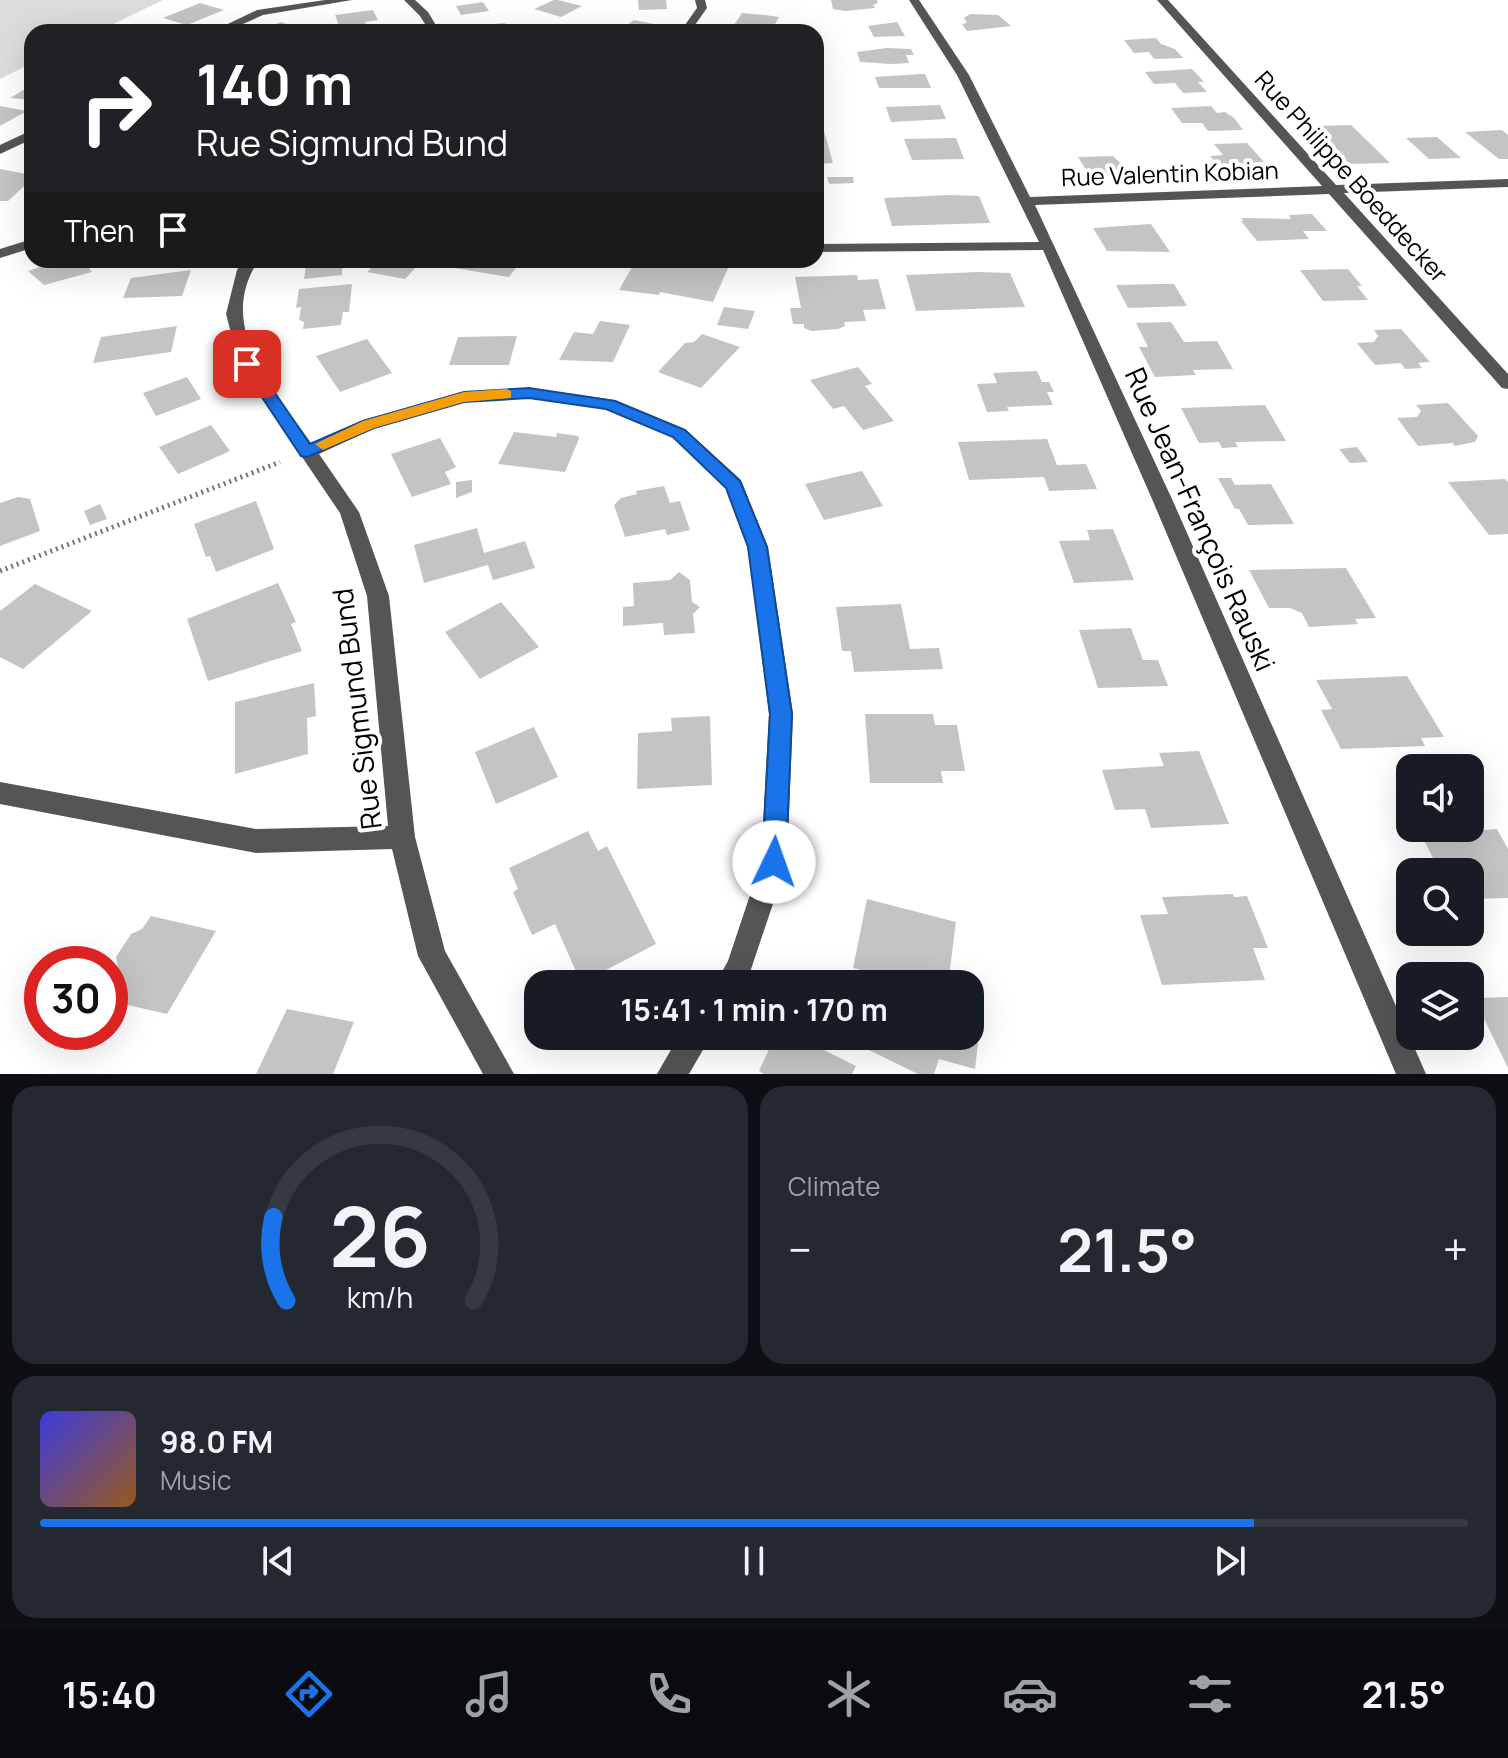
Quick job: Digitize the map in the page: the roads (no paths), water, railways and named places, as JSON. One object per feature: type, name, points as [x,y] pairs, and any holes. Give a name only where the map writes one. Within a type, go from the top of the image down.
[{"type":"street","points":[[234,24],[261,12],[347,0]]},
{"type":"street","points":[[409,0],[430,24]]},
{"type":"street","points":[[691,24],[702,8],[700,0]]},
{"type":"street","name":"Rue Jean-François Rauski","points":[[914,0],[963,75],[1048,246],[1175,528],[1411,1074]]},
{"type":"street","name":"Rue Philippe Boeddecker","points":[[1162,0],[1508,384]]},
{"type":"street","points":[[0,150],[24,138]]},
{"type":"street","name":"Rue Valentin Kobian","points":[[1027,201],[1508,183]]},
{"type":"street","points":[[0,254],[24,246]]},
{"type":"street","points":[[824,248],[1048,246]]},
{"type":"street","name":"Rue Sigmund Bund","points":[[246,268],[234,314],[247,364],[349,512],[378,596],[402,837],[432,956],[499,1074]]},
{"type":"street","points":[[307,452],[369,424],[464,397],[529,393],[609,404],[679,433],[734,485],[758,547],[781,714],[774,862],[738,970]]},
{"type":"street","points":[[0,793],[256,841],[402,837]]},
{"type":"street","points":[[672,1074],[687,1050]]}]
